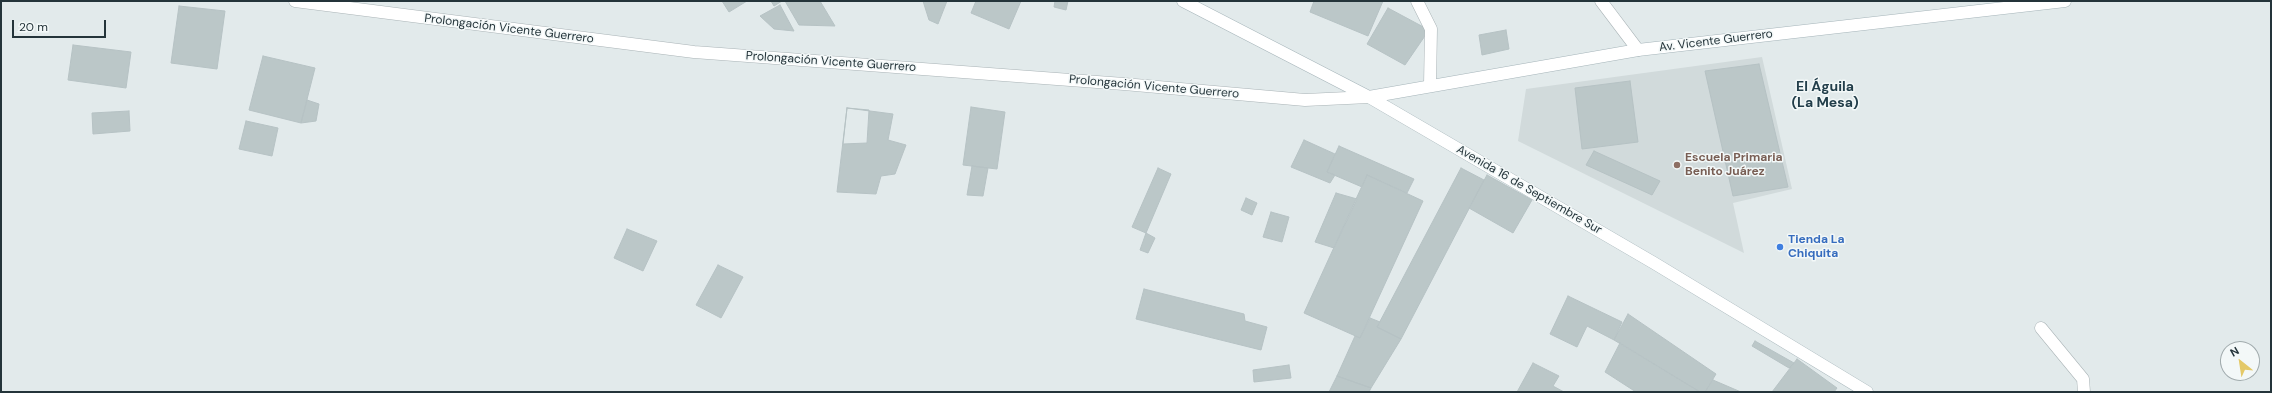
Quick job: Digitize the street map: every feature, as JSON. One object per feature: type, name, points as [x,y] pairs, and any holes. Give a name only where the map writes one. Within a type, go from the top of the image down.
[{"type":"street","name":"Prolongación Vicente Guerrero","points":[[295,1],[694,52],[1124,84],[1305,100],[1369,97]]},
{"type":"street","name":"Avenida 16 de Septiembre Sur","points":[[1183,1],[1369,97],[1674,274],[1867,392]]},
{"type":"street","points":[[1417,1],[1431,29],[1430,85]]},
{"type":"street","points":[[1601,1],[1638,50]]},
{"type":"street","name":"Av. Vicente Guerrero","points":[[1369,97],[1430,85],[1638,50],[2065,1]]},
{"type":"street","points":[[2041,328],[2083,379],[2084,392]]},
{"type":"shaded area","name":"Escuela Primaria Benito Juárez","points":[[1762,57],[1792,189],[1733,203],[1744,253],[1518,141],[1526,89]]},
{"type":"building","points":[[722,1],[747,1],[729,12]]},
{"type":"building","points":[[771,1],[782,1],[774,6]]},
{"type":"building","points":[[785,1],[820,1],[835,26],[799,25]]},
{"type":"building","points":[[923,1],[947,1],[938,24],[929,20]]},
{"type":"building","points":[[976,1],[1021,1],[1009,29],[971,13]]},
{"type":"building","points":[[1055,1],[1068,1],[1066,10],[1054,7]]},
{"type":"building","points":[[1314,1],[1383,1],[1368,36],[1310,12]]},
{"type":"building","points":[[780,5],[794,31],[774,29],[760,16]]},
{"type":"building","points":[[179,6],[225,11],[217,69],[171,63]]},
{"type":"building","points":[[1388,8],[1429,30],[1405,65],[1367,44]]},
{"type":"building","points":[[1506,30],[1509,49],[1482,55],[1479,35]]},
{"type":"building","points":[[73,45],[131,52],[126,88],[68,80]]},
{"type":"building","points":[[263,56],[315,68],[301,123],[249,110]]},
{"type":"building","points":[[1759,64],[1788,187],[1733,196],[1705,71]]},
{"type":"building","points":[[1630,81],[1638,142],[1582,149],[1575,88]]},
{"type":"building","points":[[307,100],[319,104],[316,121],[301,123]]},
{"type":"building","points":[[971,107],[1005,112],[997,169],[963,165]]},
{"type":"building","points":[[847,108],[893,114],[888,140],[906,145],[895,174],[881,176],[876,194],[837,192]]},
{"type":"building","points":[[847,108],[869,110],[867,143],[843,144]]},
{"type":"building","points":[[129,111],[130,131],[93,134],[92,113]]},
{"type":"building","points":[[246,121],[278,128],[272,156],[239,149]]},
{"type":"building","points":[[1304,140],[1335,154],[1327,172],[1335,175],[1330,183],[1291,167]]},
{"type":"building","points":[[1339,146],[1414,179],[1407,193],[1367,175],[1362,187],[1327,172]]},
{"type":"building","points":[[1594,151],[1660,181],[1652,195],[1586,165]]},
{"type":"building","points":[[972,166],[988,168],[983,196],[967,195]]},
{"type":"building","points":[[1158,168],[1171,174],[1146,233],[1132,227]]},
{"type":"building","points":[[1461,168],[1484,180],[1401,339],[1377,327]]},
{"type":"building","points":[[1367,175],[1423,201],[1360,338],[1304,313]]},
{"type":"building","points":[[1487,175],[1532,200],[1513,233],[1469,208]]},
{"type":"building","points":[[1336,193],[1357,199],[1334,248],[1315,242]]},
{"type":"building","points":[[1246,198],[1257,203],[1252,215],[1241,210]]},
{"type":"building","points":[[1271,212],[1289,217],[1282,242],[1263,237]]},
{"type":"building","points":[[627,229],[657,241],[643,271],[614,258]]},
{"type":"building","points":[[1146,233],[1155,238],[1148,253],[1140,250]]},
{"type":"building","points":[[718,265],[743,277],[721,318],[696,305]]},
{"type":"building","points":[[1144,289],[1244,314],[1245,321],[1267,327],[1261,350],[1136,319]]},
{"type":"building","points":[[1568,296],[1622,322],[1614,340],[1587,326],[1577,347],[1550,334]]},
{"type":"building","points":[[1628,314],[1716,374],[1705,392],[1700,392],[1614,340]]},
{"type":"building","points":[[1370,318],[1380,322],[1377,327],[1401,339],[1371,388],[1337,376],[1355,336],[1360,338]]},
{"type":"building","points":[[1755,341],[1794,363],[1789,368],[1752,346]]},
{"type":"building","points":[[1620,343],[1700,392],[1636,392],[1605,372]]},
{"type":"building","points":[[1797,359],[1837,388],[1834,392],[1772,392]]},
{"type":"building","points":[[1533,363],[1559,376],[1553,386],[1564,392],[1517,392]]},
{"type":"building","points":[[1289,365],[1291,378],[1254,382],[1253,370]]},
{"type":"building","points":[[1337,376],[1371,388],[1369,392],[1329,392]]},
{"type":"building","points":[[1713,380],[1741,392],[1705,392]]},
{"type":"place","name":"Escuela Primaria Benito Juárez","points":[[1677,165]]},
{"type":"place","name":"Tienda La Chiquita","points":[[1780,247]]},
{"type":"district","name":"El Águila (La Mesa)","points":[[1825,96]]}]
